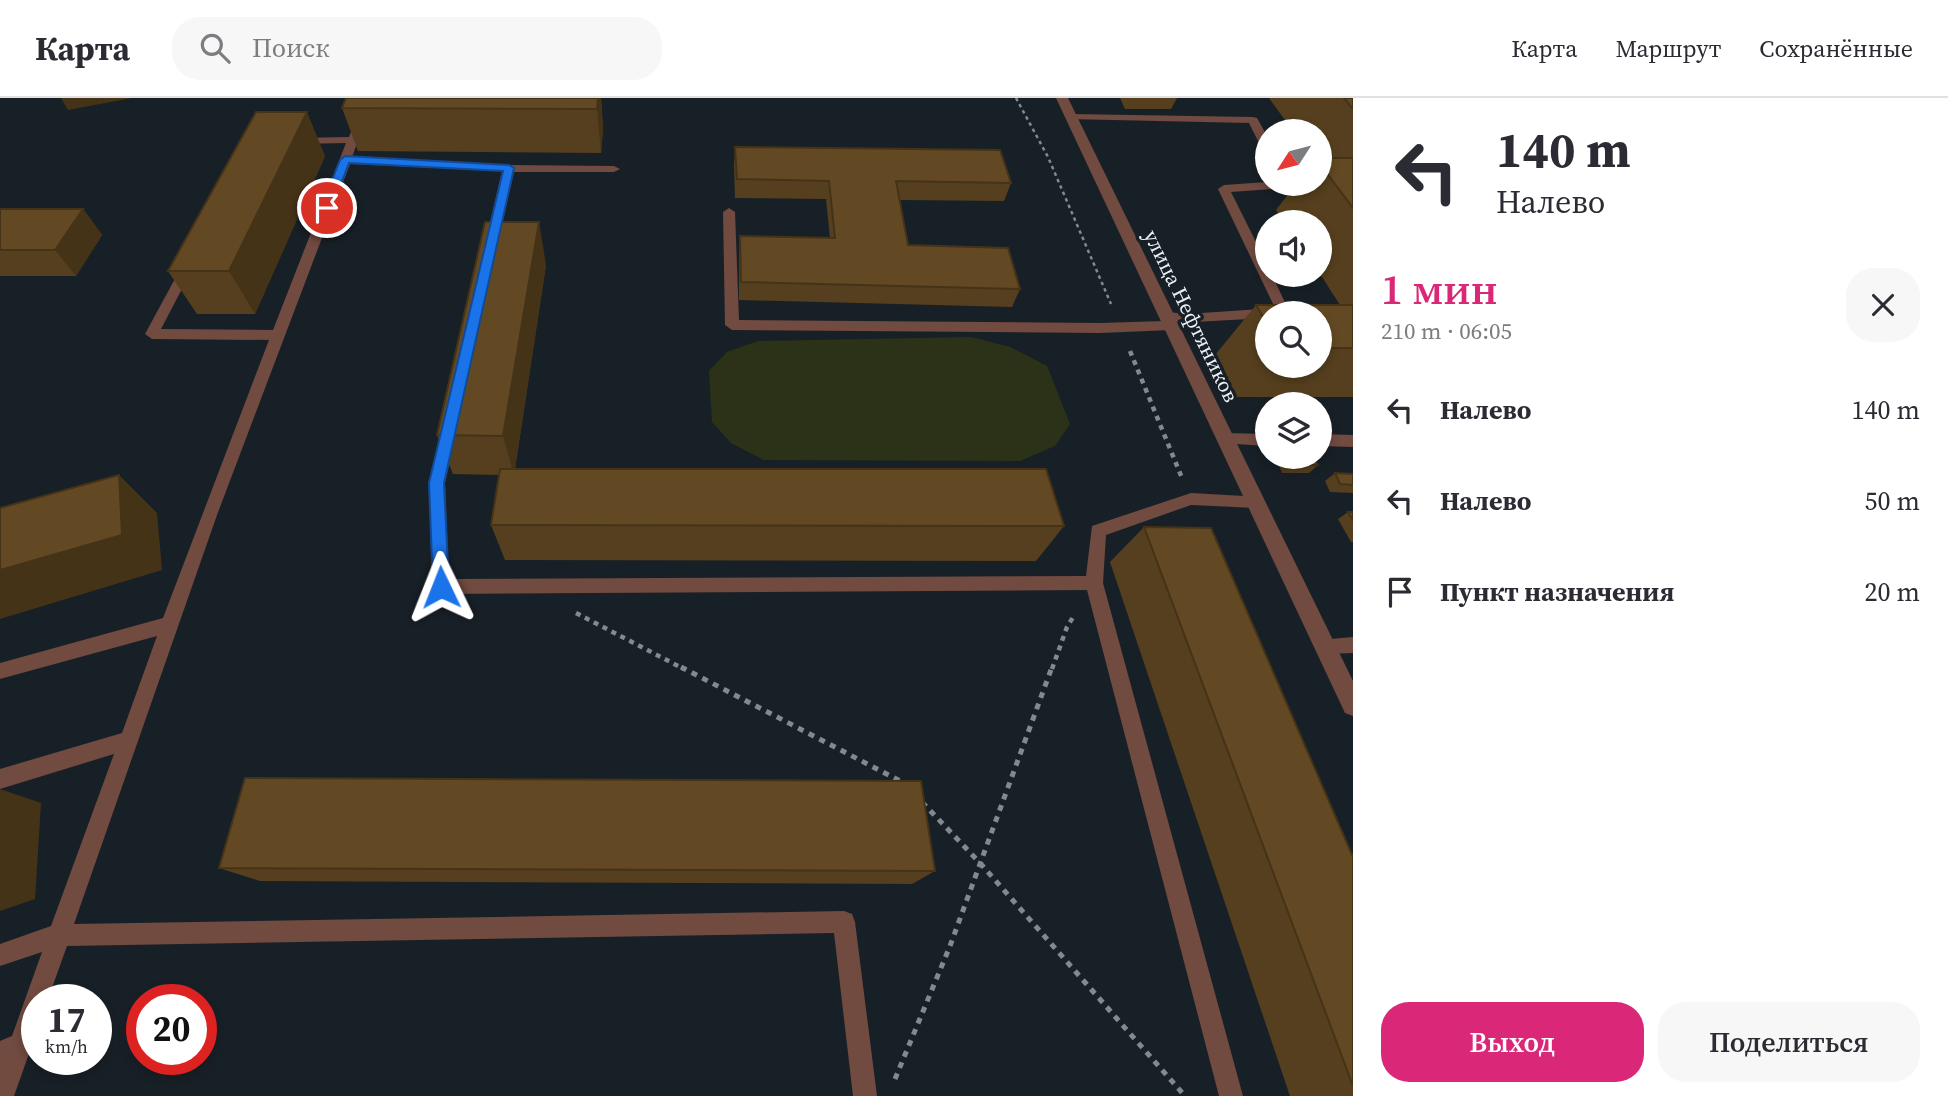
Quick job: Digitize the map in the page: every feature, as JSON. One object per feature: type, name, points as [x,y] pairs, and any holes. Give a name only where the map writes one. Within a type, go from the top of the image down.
[{"type":"street","name":"улица Нефтяников","points":[[1062,98],[1353,705]]},
{"type":"lane","points":[[2,1096],[10,1049],[59,935],[170,624],[369,98]]},
{"type":"lane","points":[[1071,117],[1252,120],[1255,125]]},
{"type":"lane","points":[[278,141],[353,140]]},
{"type":"lane","points":[[345,160],[509,168],[614,169]]},
{"type":"lane","points":[[488,260],[509,168]]},
{"type":"lane","points":[[1255,186],[1224,189],[1279,301]]},
{"type":"lane","points":[[729,212],[732,324],[1121,327],[1255,314]]},
{"type":"lane","points":[[196,250],[152,334],[278,335]]},
{"type":"lane","points":[[452,418],[437,483],[441,587],[1094,583]]},
{"type":"lane","points":[[1225,439],[1255,440]]},
{"type":"lane","points":[[1332,440],[1353,441]]},
{"type":"lane","points":[[1231,1096],[1094,583],[1098,531],[1191,499],[1256,502]]},
{"type":"lane","points":[[0,671],[170,624]]},
{"type":"lane","points":[[1325,646],[1353,645]]},
{"type":"lane","points":[[0,779],[129,740]]},
{"type":"lane","points":[[0,956],[59,935],[844,922],[865,1096]]},
{"type":"path","points":[[1016,98],[1048,157],[1183,479]]},
{"type":"path","points":[[893,1083],[980,863],[1067,627],[1094,583]]},
{"type":"path","points":[[575,612],[900,780],[909,789]]},
{"type":"path","points":[[918,798],[980,863],[1185,1096]]},
{"type":"green space","points":[[971,337],[1010,347],[1047,366],[1070,424],[1055,446],[1020,461],[764,460],[731,443],[712,422],[709,371],[727,352],[758,341]]},
{"type":"building","points":[[346,98],[598,98],[597,109],[342,108]]},
{"type":"building","points":[[1344,98],[1353,98],[1353,109]]},
{"type":"building","points":[[256,112],[307,112],[229,271],[168,271]]},
{"type":"building","points":[[735,147],[1000,150],[1011,183],[896,181],[908,245],[1008,248],[1020,289],[741,282],[740,236],[835,238],[829,181],[737,179]]},
{"type":"building","points":[[1332,158],[1353,158],[1353,208],[1332,180]]},
{"type":"building","points":[[0,209],[83,209],[55,250],[0,250]]},
{"type":"building","points":[[485,222],[539,222],[503,436],[437,435]]},
{"type":"building","points":[[1332,305],[1353,305],[1353,348],[1332,348]]},
{"type":"building","points":[[500,469],[1046,469],[1064,526],[491,525]]},
{"type":"building","points":[[1335,473],[1353,474],[1353,485],[1340,484]]},
{"type":"building","points":[[119,475],[122,535],[0,570],[0,508]]},
{"type":"building","points":[[1144,527],[1211,528],[1353,857],[1353,1086]]},
{"type":"building","points":[[245,778],[921,781],[935,871],[219,868]]},
{"type":"route","points":[[327,208],[345,160],[509,168],[437,483],[441,587]]}]
